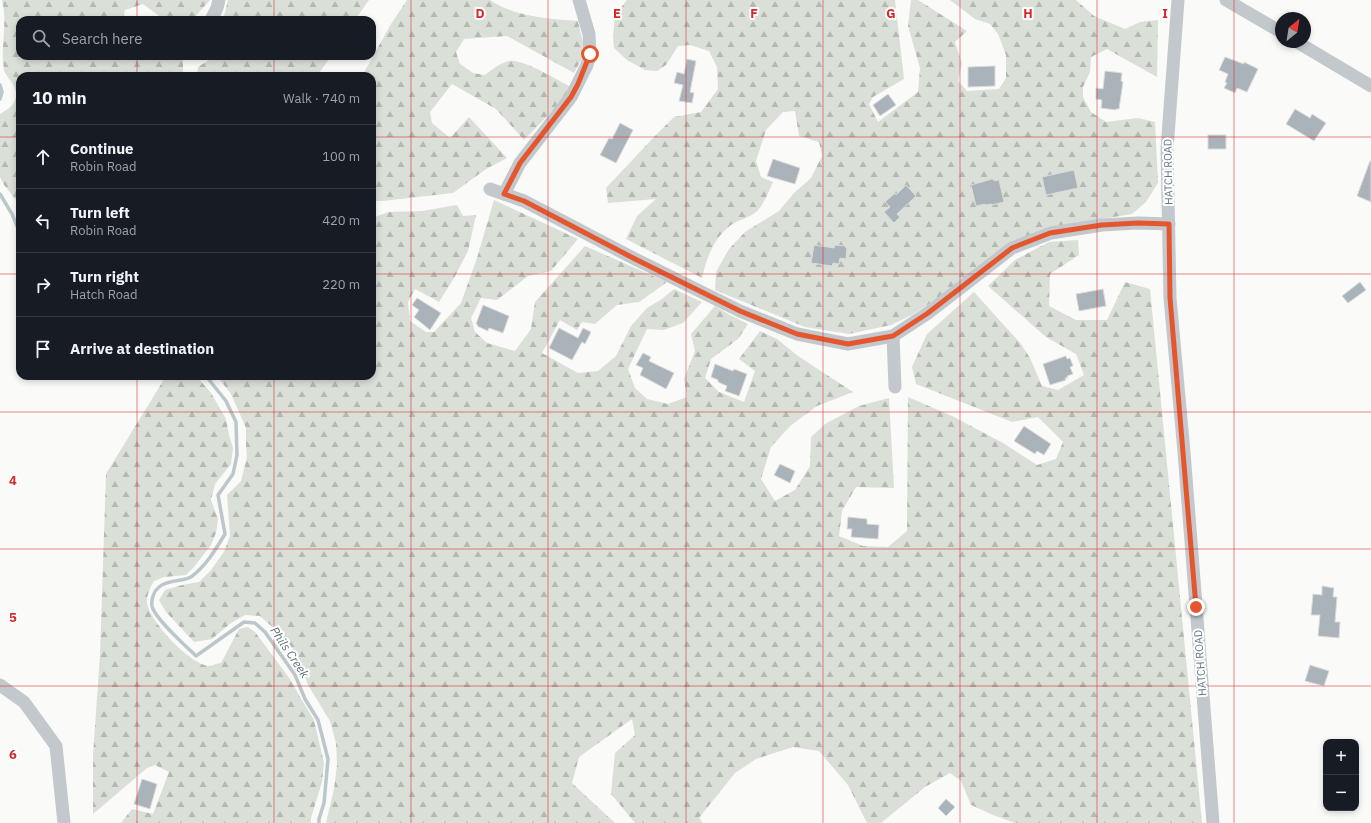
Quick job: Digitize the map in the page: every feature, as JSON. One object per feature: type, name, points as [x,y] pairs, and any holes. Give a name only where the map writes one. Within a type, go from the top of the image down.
[{"type":"street","points":[[213,16],[219,0]]},
{"type":"street","points":[[504,194],[520,163],[571,97],[587,65],[590,54],[589,34],[579,0]]},
{"type":"street","name":"HATCH ROAD","points":[[1178,0],[1167,149],[1170,298],[1184,452],[1213,823]]},
{"type":"street","points":[[1226,0],[1275,29]]},
{"type":"street","points":[[1307,48],[1371,86]]},
{"type":"street","points":[[490,189],[524,201],[635,259],[740,311],[797,334],[848,344],[893,336],[928,313],[1012,248],[1050,233],[1102,225],[1138,223],[1169,224]]},
{"type":"street","points":[[893,336],[895,387]]},
{"type":"street","points":[[0,685],[24,702],[56,746],[64,823]]},
{"type":"green space","points":[[2,0],[210,0],[196,16],[159,16],[143,4],[125,10],[124,16],[16,16],[16,60],[183,60],[183,72],[16,72],[16,93],[14,86],[4,70],[4,9]]},
{"type":"green space","points":[[228,0],[369,0],[358,16],[224,16]]},
{"type":"green space","points":[[407,0],[490,0],[500,6],[521,14],[578,21],[585,53],[574,73],[507,36],[464,39],[456,52],[460,64],[473,73],[485,75],[503,63],[515,61],[531,66],[571,87],[559,104],[524,140],[496,109],[452,84],[430,112],[432,123],[450,138],[469,117],[507,158],[486,169],[453,193],[376,201],[376,72],[364,72],[371,60],[376,60],[376,51]]},
{"type":"green space","points":[[627,0],[895,0],[904,79],[873,97],[869,104],[878,122],[918,92],[920,68],[908,26],[911,0],[918,0],[967,31],[955,42],[962,63],[958,81],[967,91],[999,89],[1006,78],[1006,55],[998,34],[990,24],[975,19],[950,0],[1076,0],[1094,16],[1125,29],[1140,22],[1158,20],[1157,77],[1107,49],[1091,57],[1090,72],[1083,87],[1083,97],[1091,112],[1106,122],[1138,118],[1155,122],[1158,183],[1146,202],[1132,214],[1053,227],[912,315],[891,325],[849,334],[805,327],[715,290],[716,272],[729,249],[745,232],[779,211],[794,193],[811,178],[822,156],[819,142],[799,136],[795,111],[783,112],[766,130],[756,161],[761,177],[773,182],[768,194],[756,212],[731,225],[715,242],[706,263],[702,278],[626,239],[637,216],[656,199],[608,203],[606,188],[674,117],[701,112],[718,89],[717,67],[709,51],[690,45],[678,46],[666,65],[657,71],[645,70],[627,60],[614,48],[613,37],[615,15]]},
{"type":"green space","points":[[209,60],[328,60],[320,72],[197,72],[198,67]]},
{"type":"green space","points":[[16,97],[16,200],[4,185],[0,177],[0,114],[8,109]]},
{"type":"green space","points":[[494,200],[578,239],[551,271],[528,276],[497,300],[481,298],[471,318],[475,332],[487,343],[515,351],[531,329],[535,302],[585,246],[667,282],[639,302],[617,305],[595,324],[582,322],[577,330],[560,320],[542,353],[578,373],[598,371],[616,356],[631,326],[647,308],[662,299],[674,289],[702,302],[683,323],[664,330],[647,329],[628,369],[635,388],[647,399],[668,404],[687,397],[684,379],[695,351],[691,334],[715,306],[748,324],[738,339],[711,359],[705,378],[719,392],[744,402],[755,371],[739,359],[760,331],[777,339],[798,356],[853,392],[817,406],[790,426],[771,447],[761,479],[775,501],[795,490],[810,466],[811,437],[825,424],[859,406],[889,398],[894,488],[856,487],[842,511],[839,536],[863,546],[888,547],[907,531],[908,397],[952,416],[1003,443],[1037,465],[1056,459],[1063,442],[1038,417],[1012,422],[916,384],[912,367],[927,334],[974,292],[1021,344],[1030,358],[1042,386],[1058,390],[1084,375],[1076,354],[1046,337],[988,286],[1015,260],[1049,242],[1078,240],[1079,255],[1050,274],[1049,306],[1076,320],[1107,320],[1125,282],[1150,289],[1202,823],[1015,823],[971,805],[961,781],[950,773],[925,787],[881,823],[867,823],[848,785],[819,751],[793,747],[756,759],[735,773],[699,818],[703,823],[635,823],[611,794],[615,753],[635,735],[632,719],[579,757],[572,783],[615,823],[326,823],[334,789],[337,765],[336,743],[330,721],[308,685],[295,651],[277,631],[260,616],[245,615],[231,623],[212,639],[194,642],[166,612],[159,600],[165,590],[199,582],[211,570],[224,552],[230,536],[227,495],[241,481],[247,457],[246,428],[231,394],[220,380],[376,380],[376,217],[389,212],[422,211],[457,205],[463,216],[476,215],[468,251],[439,302],[415,289],[408,302],[410,321],[426,332],[434,332],[461,303],[477,258]]},
{"type":"green space","points":[[164,380],[200,380],[211,393],[226,419],[233,448],[231,464],[215,484],[211,500],[218,519],[216,533],[211,545],[186,575],[164,577],[154,581],[148,596],[147,602],[149,610],[162,630],[181,650],[201,664],[209,666],[221,663],[239,629],[248,627],[255,632],[290,679],[314,720],[324,763],[322,782],[311,818],[311,823],[121,823],[132,809],[153,814],[169,772],[155,765],[147,768],[93,814],[93,755],[100,655],[106,474]]},
{"type":"building","points":[[1225,57],[1244,64],[1244,62],[1258,69],[1247,92],[1237,88],[1235,93],[1224,88],[1227,83],[1225,82],[1228,74],[1219,70]]},
{"type":"building","points":[[687,59],[696,61],[690,92],[694,93],[692,103],[679,101],[683,85],[674,83],[677,72],[684,74]]},
{"type":"building","points":[[995,66],[995,86],[968,87],[968,67]]},
{"type":"building","points":[[1105,71],[1122,73],[1121,81],[1123,82],[1119,109],[1116,110],[1101,108],[1102,100],[1096,99],[1096,88],[1103,89]]},
{"type":"building","points":[[888,94],[896,105],[880,116],[873,105]]},
{"type":"building","points":[[1295,109],[1310,118],[1312,114],[1326,123],[1314,141],[1286,124]]},
{"type":"building","points":[[620,123],[633,130],[616,163],[600,155],[609,138],[612,139]]},
{"type":"building","points":[[1208,135],[1226,135],[1226,149],[1208,149]]},
{"type":"building","points":[[773,159],[800,168],[795,184],[767,176]]},
{"type":"building","points":[[1371,161],[1371,202],[1357,196]]},
{"type":"building","points":[[1074,170],[1078,188],[1046,195],[1042,177]]},
{"type":"building","points":[[992,179],[995,181],[999,180],[1004,202],[992,205],[985,204],[976,206],[971,185]]},
{"type":"building","points":[[906,185],[916,196],[897,214],[900,217],[894,223],[884,212],[890,207],[885,202],[895,193],[896,195]]},
{"type":"building","points":[[814,245],[834,248],[835,245],[846,246],[846,259],[840,258],[839,264],[833,263],[832,266],[811,263]]},
{"type":"building","points":[[1360,282],[1366,290],[1348,303],[1342,296]]},
{"type":"building","points":[[1103,289],[1106,306],[1079,311],[1076,294]]},
{"type":"building","points":[[417,298],[441,313],[430,330],[414,317],[419,310],[412,305]]},
{"type":"building","points":[[483,305],[509,316],[503,333],[489,328],[488,331],[477,326],[478,325],[476,324]]},
{"type":"building","points":[[559,328],[578,338],[583,328],[591,332],[585,344],[582,342],[572,360],[549,348]]},
{"type":"building","points":[[643,353],[651,357],[649,361],[674,373],[666,389],[640,375],[643,368],[636,365]]},
{"type":"building","points":[[1066,356],[1067,359],[1070,358],[1073,366],[1070,367],[1073,374],[1067,376],[1068,378],[1065,378],[1066,380],[1050,385],[1043,364]]},
{"type":"building","points":[[715,364],[733,371],[734,369],[747,374],[739,396],[725,391],[727,386],[711,377]]},
{"type":"building","points":[[1024,426],[1051,444],[1044,455],[1037,451],[1035,454],[1014,441]]},
{"type":"building","points":[[780,464],[795,471],[790,483],[774,475]]},
{"type":"building","points":[[848,517],[867,519],[867,524],[879,525],[878,539],[851,537],[852,529],[847,529]]},
{"type":"building","points":[[1322,586],[1334,588],[1333,597],[1337,597],[1335,622],[1340,622],[1339,638],[1318,636],[1320,615],[1311,615],[1313,594],[1322,595]]},
{"type":"building","points":[[1310,665],[1329,671],[1324,686],[1305,681]]},
{"type":"building","points":[[142,779],[157,784],[150,809],[134,804]]},
{"type":"building","points":[[946,799],[955,807],[946,816],[938,808]]},
{"type":"waterway","name":"Phils Creek","points":[[0,85],[2,92],[0,99]]},
{"type":"waterway","name":"Phils Creek","points":[[0,194],[16,224]]},
{"type":"waterway","name":"Phils Creek","points":[[209,380],[226,401],[236,422],[237,455],[233,474],[218,495],[225,534],[206,563],[196,573],[188,579],[163,584],[157,589],[152,598],[152,606],[164,624],[196,656],[244,622],[255,623],[265,632],[295,675],[305,699],[318,720],[328,759],[324,803],[319,823]]},
{"type":"route","points":[[590,54],[587,65],[571,97],[520,163],[504,194],[524,201],[635,259],[740,311],[797,334],[848,344],[893,336],[928,313],[1012,248],[1050,233],[1102,225],[1138,223],[1169,224],[1170,298],[1196,607]]}]
